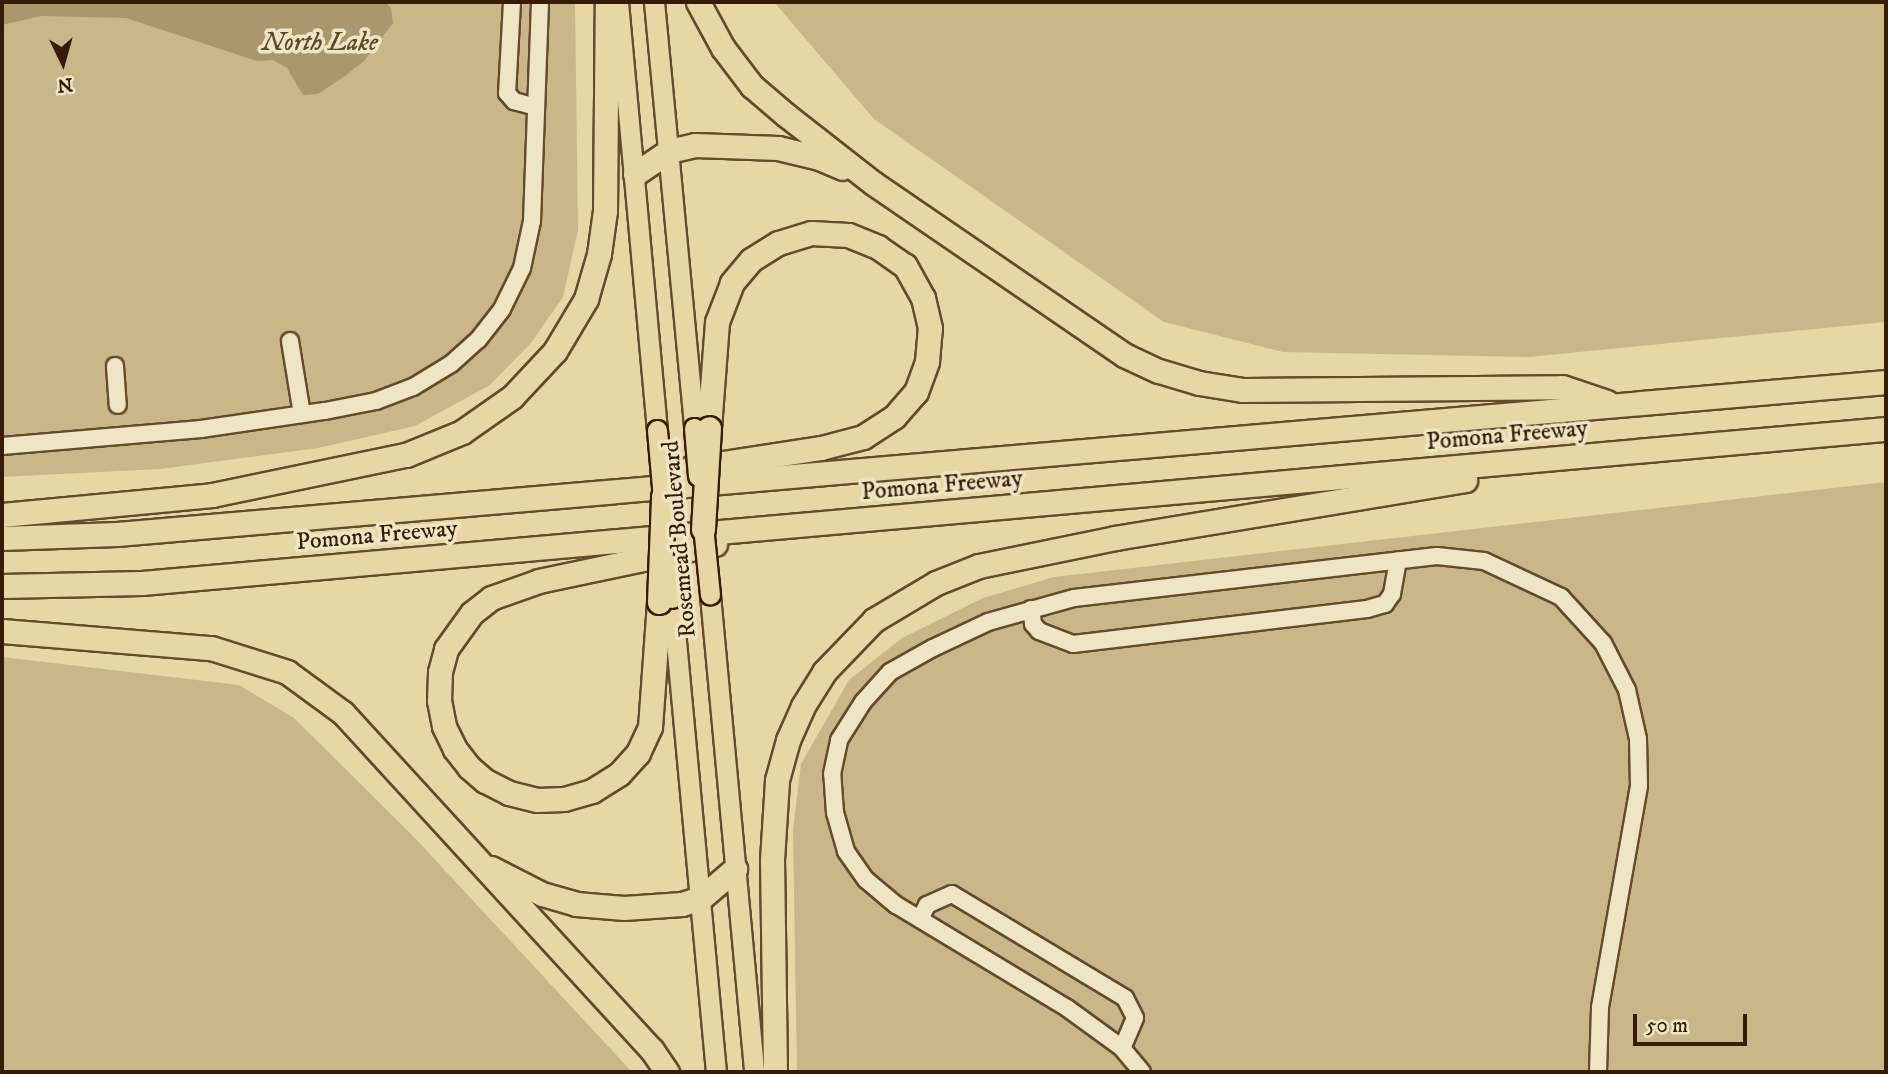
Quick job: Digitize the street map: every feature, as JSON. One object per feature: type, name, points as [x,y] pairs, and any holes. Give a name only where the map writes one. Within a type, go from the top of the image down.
[{"type":"highway","points":[[2,515],[212,495],[406,456],[462,432],[512,397],[555,351],[586,299],[599,254],[605,211],[607,2]]},
{"type":"highway","points":[[698,2],[723,48],[752,86],[873,183],[1124,355],[1159,371],[1199,383],[1244,390],[1562,387],[1616,405]]},
{"type":"highway","points":[[635,174],[669,150],[695,145],[778,148],[819,158],[873,183]]},
{"type":"highway","points":[[466,503],[821,448],[863,437],[894,417],[916,392],[927,361],[928,318],[923,298],[905,266],[878,247],[848,235],[811,233],[778,243],[751,260],[732,284],[717,322],[702,428],[703,529]]},
{"type":"highway","name":"Pomona Freeway","points":[[2,538],[117,534],[1886,382]]},
{"type":"highway","name":"Pomona Freeway","points":[[2,586],[142,583],[1886,429]]},
{"type":"highway","points":[[775,1072],[772,860],[777,780],[788,740],[803,706],[824,672],[874,620],[936,583],[979,566],[1115,538],[1626,452]]},
{"type":"highway","points":[[663,496],[665,600],[650,727],[638,753],[619,774],[592,791],[564,799],[537,800],[509,793],[485,781],[455,749],[444,726],[439,701],[440,672],[446,649],[472,613],[491,598],[539,581],[805,524]]},
{"type":"highway","points":[[2,631],[211,648],[287,672],[343,713],[482,863],[500,888],[652,1050],[667,1072]]},
{"type":"highway","points":[[482,863],[542,894],[587,906],[682,904],[701,898],[735,869]]},
{"type":"main road","name":"Rosemead Boulevard","points":[[618,2],[663,496]]},
{"type":"main road","name":"Rosemead Boulevard","points":[[654,2],[702,428]]},
{"type":"main road","name":"Rosemead Boulevard","points":[[703,529],[754,1072]]},
{"type":"main road","name":"Rosemead Boulevard","points":[[665,600],[701,898],[716,1072]]},
{"type":"lane","points":[[512,2],[507,93],[514,101],[536,107]]},
{"type":"lane","points":[[2,446],[201,429],[376,401],[413,387],[452,365],[478,340],[502,309],[522,268],[532,221],[540,2]]},
{"type":"lane","points":[[290,341],[302,414]]},
{"type":"lane","points":[[114,366],[118,405]]},
{"type":"lane","points":[[1142,1072],[1122,1048],[1067,1008],[920,919],[866,880],[846,851],[835,813],[832,774],[839,740],[863,702],[890,672],[977,627],[1031,609],[1074,597],[1437,556],[1484,561],[1561,597],[1603,643],[1627,690],[1638,739],[1639,786],[1600,1008],[1598,1072]]},
{"type":"lane","points":[[1031,609],[1033,624],[1040,631],[1073,644],[1367,608],[1385,604],[1392,594],[1398,561]]},
{"type":"lane","points":[[920,919],[927,905],[952,894],[1125,998],[1135,1018],[1122,1048]]},
{"type":"shaded area","points":[[2,2],[575,2],[578,230],[563,297],[531,343],[490,385],[415,426],[318,448],[160,469],[2,477]]},
{"type":"shaded area","points":[[774,2],[1886,2],[1886,322],[1528,357],[1283,352],[1164,322],[874,119]]},
{"type":"shaded area","points":[[1886,482],[1886,1072],[797,1072],[793,830],[801,764],[849,680],[902,638],[983,598],[1054,577]]},
{"type":"shaded area","points":[[2,657],[239,685],[294,718],[413,836],[632,1072],[2,1072]]},
{"type":"water","name":"North Lake","points":[[2,2],[386,2],[391,9],[393,23],[364,61],[318,94],[303,95],[287,68],[273,60],[257,61],[126,18],[41,16],[2,25]]}]
